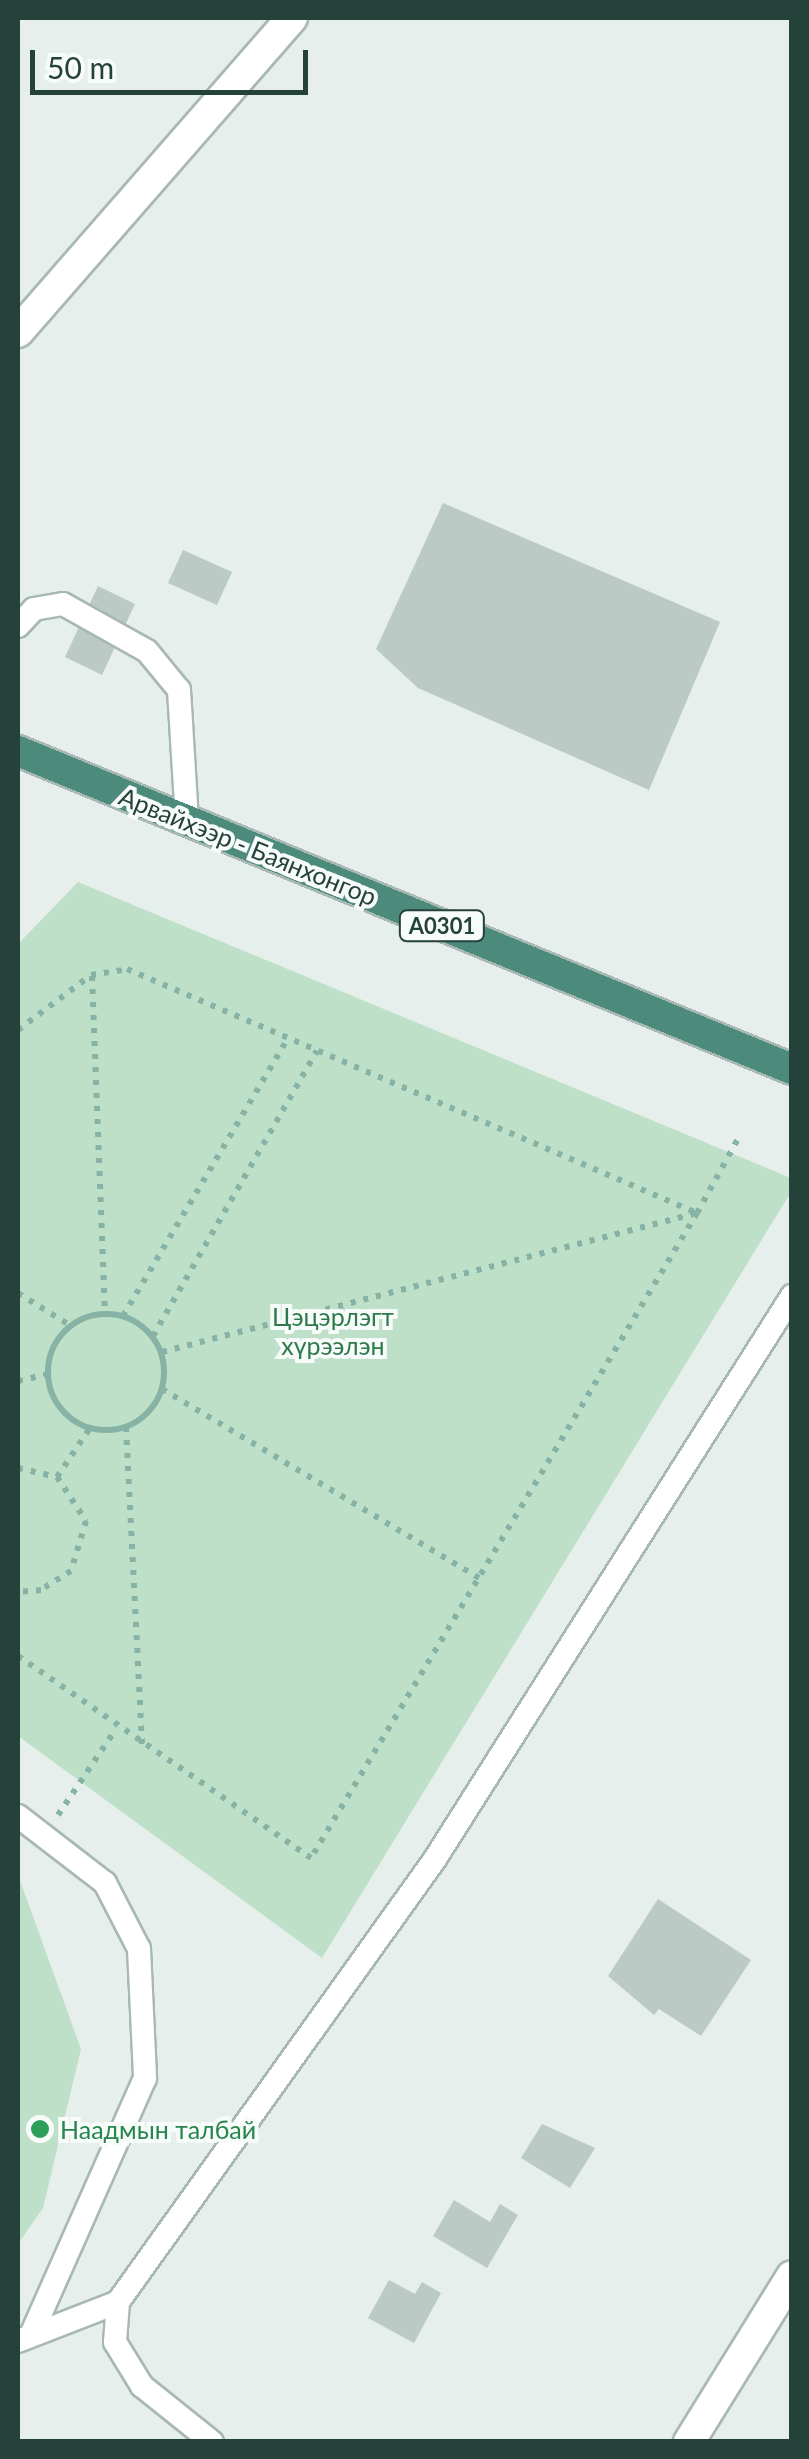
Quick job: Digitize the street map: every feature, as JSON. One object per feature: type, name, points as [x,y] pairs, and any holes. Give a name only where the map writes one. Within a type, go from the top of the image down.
[{"type":"highway","name":"Арвайхээр - Баянхонгор","points":[[18,751],[792,1070]]},
{"type":"street","points":[[18,332],[292,18]]},
{"type":"street","points":[[689,2442],[782,2312],[792,2276]]},
{"type":"lane","points":[[18,626],[34,609],[63,604],[147,651],[179,690],[187,821]]},
{"type":"lane","points":[[212,2442],[142,2386],[114,2342],[118,2302],[434,1859],[792,1296]]},
{"type":"lane","points":[[18,1816],[105,1883],[139,1950],[144,2078],[25,2337]]},
{"type":"lane","points":[[25,2337],[118,2302]]},
{"type":"path","points":[[18,1030],[92,975],[128,969],[698,1213]]},
{"type":"path","points":[[92,975],[105,1313]]},
{"type":"path","points":[[122,1316],[288,1038]]},
{"type":"path","points":[[152,1336],[317,1051]]},
{"type":"path","points":[[18,1656],[142,1747],[311,1858],[482,1580],[740,1135]]},
{"type":"path","points":[[162,1352],[698,1213]]},
{"type":"path","points":[[18,1292],[70,1326]]},
{"type":"path","points":[[126,1427],[90,1428],[60,1408],[48,1374],[70,1326],[105,1313],[122,1316],[152,1336],[162,1352],[162,1388],[126,1427],[142,1747]]},
{"type":"path","points":[[18,1380],[48,1374]]},
{"type":"path","points":[[162,1388],[482,1580]]},
{"type":"path","points":[[57,1477],[90,1428]]},
{"type":"path","points":[[18,1468],[57,1477],[86,1521],[80,1556],[57,1583],[18,1592]]},
{"type":"path","points":[[44,1836],[116,1729]]},
{"type":"green space","name":"Цэцэрлэгт хүрээлэн","points":[[78,882],[791,1178],[791,1192],[322,1958],[18,1736],[18,944]]},
{"type":"green space","name":"Наадмын талбай","points":[[18,1875],[81,2049],[43,2208],[18,2244]]},
{"type":"building","points":[[443,503],[720,622],[649,790],[418,688],[376,649]]},
{"type":"building","points":[[183,550],[232,572],[217,605],[168,583]]},
{"type":"building","points":[[98,586],[135,604],[102,675],[65,657]]},
{"type":"building","points":[[658,1899],[751,1960],[701,2036],[659,2009],[654,2015],[608,1976]]},
{"type":"building","points":[[542,2124],[595,2148],[570,2188],[521,2158]]},
{"type":"building","points":[[454,2200],[490,2222],[500,2204],[518,2215],[487,2268],[433,2236]]},
{"type":"building","points":[[389,2280],[415,2294],[422,2282],[441,2293],[414,2343],[368,2318]]},
{"type":"place","name":"Наадмын талбай","points":[[40,2129]]}]
